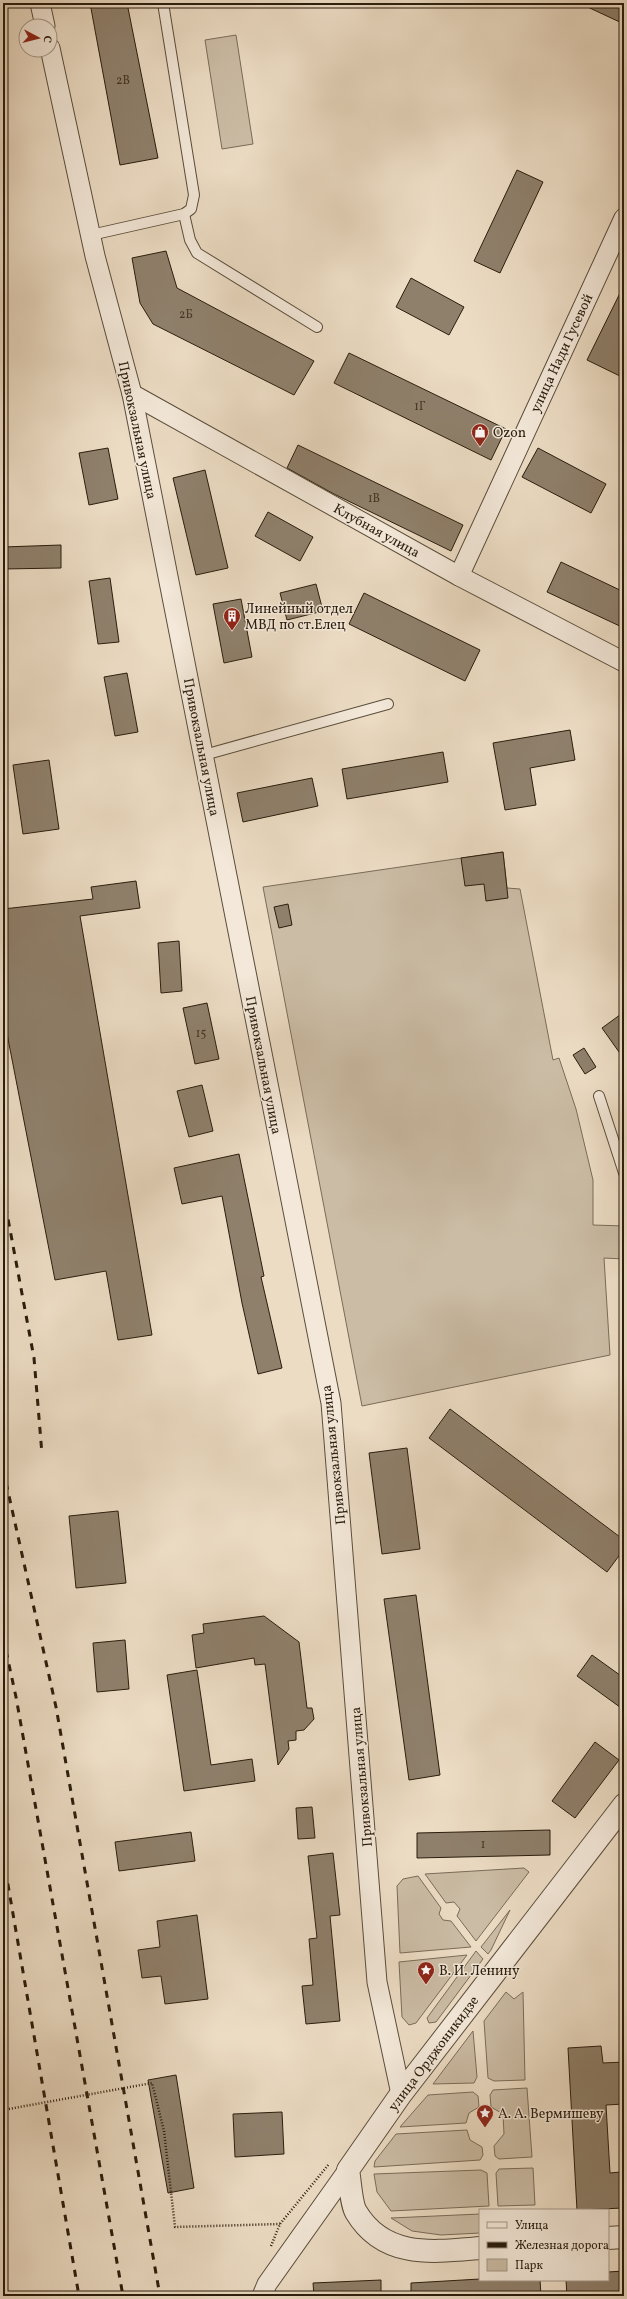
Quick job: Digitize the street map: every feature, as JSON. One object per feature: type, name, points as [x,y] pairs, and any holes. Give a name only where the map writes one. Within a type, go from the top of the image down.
[{"type":"street","points":[[40,3],[43,18]]},
{"type":"street","name":"Привокзальная улица","points":[[52,58],[90,235],[132,394],[331,1403],[377,1982],[401,2094]]},
{"type":"street","name":"улица Нади Гусевой","points":[[459,576],[620,239],[624,218]]},
{"type":"street","name":"Клубная улица","points":[[132,394],[459,576],[624,662]]},
{"type":"street","name":"улица Орджоникидзе","points":[[348,2170],[401,2094],[624,1805]]},
{"type":"street","points":[[348,2170],[355,2211],[379,2238],[406,2250],[437,2252],[479,2248]]},
{"type":"street","points":[[265,2290],[348,2170]]},
{"type":"street","points":[[609,2238],[624,2237]]},
{"type":"lane","points":[[90,235],[184,214],[191,209],[194,195],[163,3]]},
{"type":"lane","points":[[184,214],[190,240],[197,253],[317,327]]},
{"type":"lane","points":[[204,754],[388,704]]},
{"type":"lane","points":[[599,1096],[624,1173]]},
{"type":"path","points":[[3,2110],[152,2083],[164,2131],[175,2228],[280,2224]]},
{"type":"green space","points":[[236,35],[253,144],[222,149],[205,40]]},
{"type":"green space","points":[[503,852],[507,888],[520,889],[553,1060],[559,1058],[576,1109],[593,1180],[593,1225],[624,1226],[624,1259],[604,1258],[610,1355],[362,1406],[263,887]]},
{"type":"green space","points":[[524,1868],[529,1872],[476,1941],[457,1916],[460,1909],[454,1902],[446,1903],[425,1874]]},
{"type":"green space","points":[[418,1876],[441,1908],[439,1914],[443,1920],[451,1921],[471,1947],[400,1953],[397,1886],[403,1879]]},
{"type":"green space","points":[[510,1910],[491,1950],[488,1954],[481,1947]]},
{"type":"green space","points":[[476,1951],[483,1959],[436,2022],[429,2023],[427,2018]]},
{"type":"green space","points":[[467,1955],[416,2023],[409,2025],[402,2017],[399,1962]]},
{"type":"green space","points":[[506,1992],[514,1999],[523,1992],[525,2080],[494,2081],[488,2078],[484,2021]]},
{"type":"green space","points":[[473,2031],[477,2077],[474,2083],[433,2084]]},
{"type":"green space","points":[[527,2088],[532,2157],[499,2159],[495,2156],[494,2146],[504,2134],[503,2114],[491,2107],[490,2095],[493,2090]]},
{"type":"green space","points":[[473,2092],[478,2096],[479,2107],[469,2113],[466,2123],[400,2127],[428,2095]]},
{"type":"green space","points":[[467,2130],[470,2140],[482,2147],[483,2155],[480,2160],[374,2167],[375,2161],[396,2134]]},
{"type":"green space","points":[[533,2168],[535,2205],[498,2206],[496,2173],[499,2169]]},
{"type":"green space","points":[[481,2170],[487,2173],[489,2206],[391,2211],[377,2192],[374,2174]]},
{"type":"green space","points":[[479,2214],[479,2233],[441,2235],[412,2231],[391,2218]]},
{"type":"building","points":[[90,3],[127,3],[158,158],[120,165]]},
{"type":"building","points":[[579,3],[624,3],[624,24]]},
{"type":"building","points":[[517,170],[543,182],[500,273],[474,261]]},
{"type":"building","points":[[166,251],[177,288],[314,361],[294,395],[153,324],[140,303],[132,258]]},
{"type":"building","points":[[411,278],[464,307],[449,335],[396,307]]},
{"type":"building","points":[[624,285],[624,378],[587,360]]},
{"type":"building","points":[[349,353],[506,429],[491,460],[334,383]]},
{"type":"building","points":[[298,445],[463,525],[451,551],[334,494],[287,468]]},
{"type":"building","points":[[108,448],[118,499],[89,505],[79,453]]},
{"type":"building","points":[[538,448],[606,484],[591,513],[522,477]]},
{"type":"building","points":[[205,470],[228,568],[196,575],[173,478]]},
{"type":"building","points":[[268,512],[313,537],[300,561],[255,536]]},
{"type":"building","points":[[61,545],[61,568],[3,569],[3,547]]},
{"type":"building","points":[[561,562],[624,592],[624,628],[547,592]]},
{"type":"building","points":[[110,578],[119,642],[98,644],[89,581]]},
{"type":"building","points":[[316,584],[323,611],[287,620],[280,593]]},
{"type":"building","points":[[364,593],[480,650],[465,681],[349,624]]},
{"type":"building","name":"Линейный отдел МВД по ст.Елец","points":[[241,599],[252,657],[224,663],[213,604]]},
{"type":"building","points":[[127,673],[138,732],[115,736],[104,677]]},
{"type":"building","points":[[570,730],[575,760],[530,768],[536,805],[505,810],[493,743]]},
{"type":"building","points":[[443,752],[448,782],[347,799],[342,769]]},
{"type":"building","points":[[49,760],[59,829],[23,834],[13,765]]},
{"type":"building","points":[[312,778],[318,806],[243,822],[237,793]]},
{"type":"building","points":[[503,852],[508,898],[486,901],[484,884],[465,886],[461,858]]},
{"type":"building","points":[[136,881],[140,908],[80,916],[152,1335],[118,1340],[106,1271],[55,1280],[3,1013],[3,909],[93,899],[91,887]]},
{"type":"building","points":[[288,904],[292,925],[279,928],[274,907]]},
{"type":"building","points":[[179,941],[182,991],[161,993],[158,943]]},
{"type":"building","points":[[207,1003],[219,1059],[195,1064],[183,1008]]},
{"type":"building","points":[[624,1012],[624,1059],[602,1028]]},
{"type":"building","points":[[584,1048],[596,1067],[585,1074],[573,1055]]},
{"type":"building","points":[[202,1085],[213,1131],[189,1137],[177,1091]]},
{"type":"building","points":[[239,1154],[264,1276],[261,1277],[282,1368],[258,1374],[242,1303],[222,1196],[182,1204],[174,1168]]},
{"type":"building","points":[[450,1409],[624,1540],[624,1549],[607,1572],[429,1438]]},
{"type":"building","points":[[407,1448],[420,1549],[382,1554],[369,1453]]},
{"type":"building","points":[[118,1511],[126,1583],[76,1588],[69,1516]]},
{"type":"building","points":[[416,1595],[440,1775],[409,1780],[384,1599]]},
{"type":"building","points":[[264,1616],[299,1642],[307,1708],[312,1708],[314,1719],[304,1730],[296,1731],[296,1740],[288,1741],[289,1749],[278,1765],[265,1664],[255,1665],[254,1658],[196,1668],[192,1635],[204,1633],[203,1624]]},
{"type":"building","points":[[125,1640],[129,1689],[97,1692],[93,1643]]},
{"type":"building","points":[[592,1655],[624,1678],[624,1710],[577,1676]]},
{"type":"building","points":[[197,1670],[211,1765],[252,1759],[255,1781],[184,1791],[167,1675]]},
{"type":"building","points":[[595,1742],[619,1760],[575,1818],[552,1801]]},
{"type":"building","points":[[312,1807],[315,1838],[298,1839],[296,1808]]},
{"type":"building","points":[[550,1830],[550,1855],[417,1858],[417,1833]]},
{"type":"building","points":[[191,1832],[195,1861],[119,1871],[115,1842]]},
{"type":"building","points":[[333,1853],[340,1915],[330,1916],[340,2021],[306,2024],[302,1986],[313,1985],[309,1939],[317,1938],[308,1856]]},
{"type":"building","points":[[197,1915],[208,1999],[165,2004],[161,1976],[142,1978],[138,1950],[160,1947],[157,1921]]},
{"type":"building","points":[[601,2046],[603,2063],[624,2062],[624,2104],[606,2105],[610,2173],[621,2172],[623,2208],[577,2209],[568,2048]]},
{"type":"building","points":[[176,2075],[194,2188],[168,2193],[148,2080]]},
{"type":"building","points":[[282,2112],[284,2154],[235,2157],[233,2114]]},
{"type":"building","points":[[624,2271],[624,2296],[567,2296],[566,2281],[609,2281],[609,2272]]},
{"type":"building","points":[[479,2279],[479,2281],[540,2281],[541,2296],[411,2296],[411,2283]]},
{"type":"building","points":[[381,2280],[381,2296],[314,2296],[313,2283]]},
{"type":"railway","points":[[3,1192],[34,1358],[42,1454]]},
{"type":"railway","points":[[3,1469],[56,1707],[160,2296]]},
{"type":"railway","points":[[3,1637],[16,1697],[123,2296]]},
{"type":"railway","points":[[3,1856],[79,2296]]},
{"type":"place","name":"Ozon","points":[[480,447]]},
{"type":"place","name":"Линейный отдел МВД по ст.Елец","points":[[232,631]]},
{"type":"place","name":"В. И. Ленину","points":[[426,1985]]},
{"type":"place","name":"А. А. Вермишеву","points":[[485,2128]]}]
